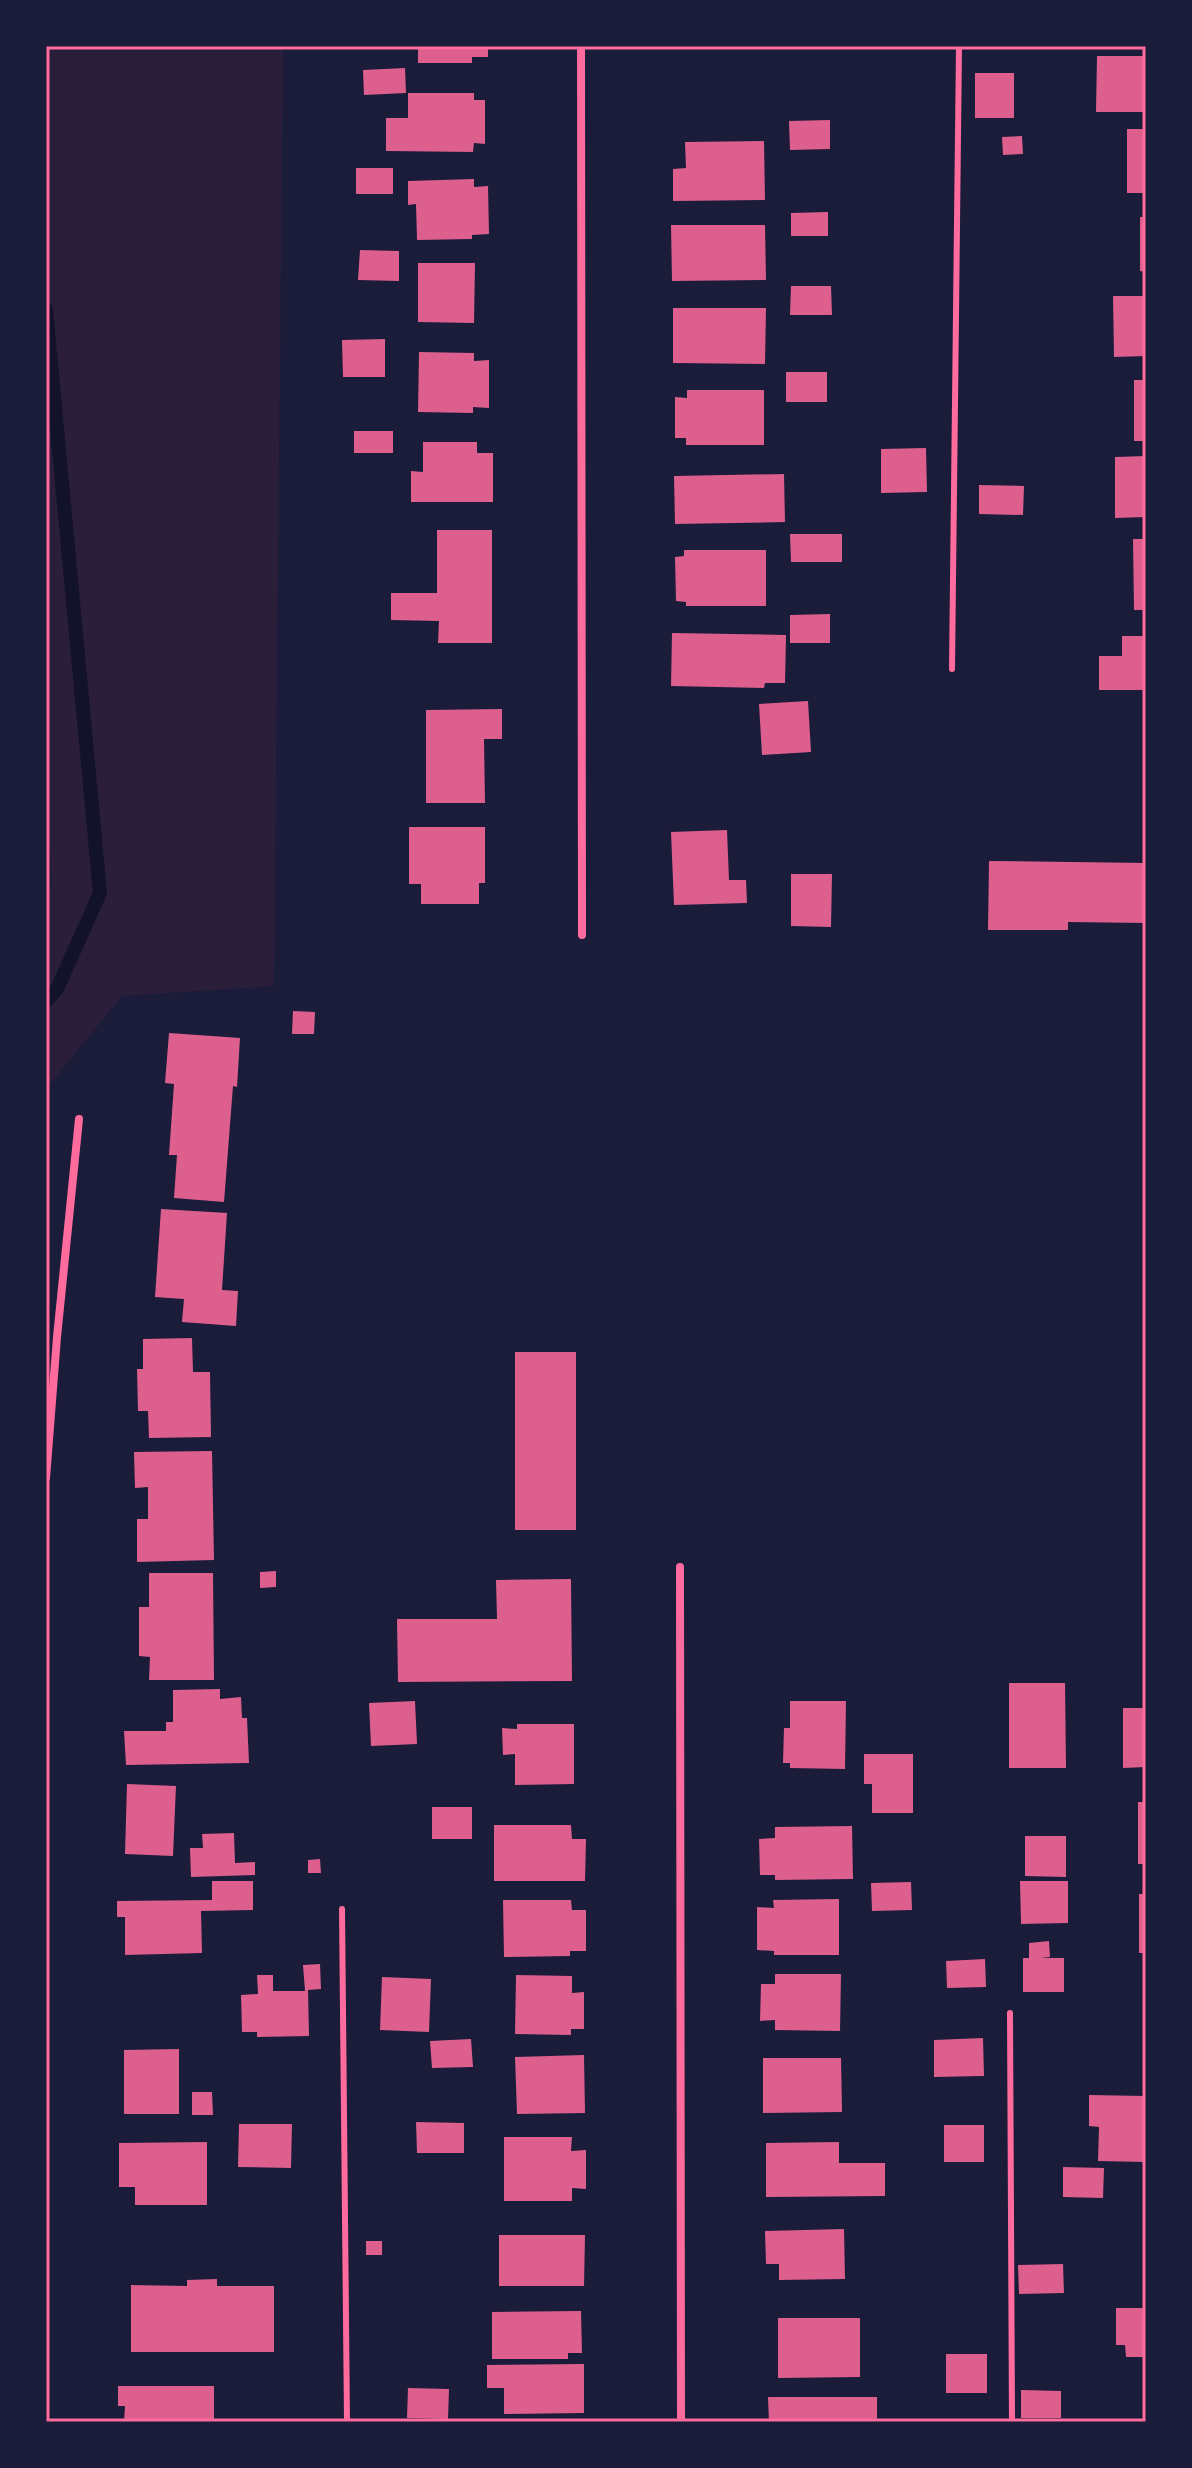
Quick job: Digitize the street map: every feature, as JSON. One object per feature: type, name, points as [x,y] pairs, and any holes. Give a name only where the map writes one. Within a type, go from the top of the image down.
[{"type":"street","points":[[581,46],[582,935]]},
{"type":"street","points":[[46,1478],[79,1119]]},
{"type":"street","points":[[680,1567],[681,2422]]},
{"type":"lane","points":[[952,669],[959,46]]},
{"type":"lane","points":[[342,1909],[347,2422]]},
{"type":"lane","points":[[1010,2013],[1012,2422]]},
{"type":"shaded area","points":[[46,46],[283,46],[274,986],[122,996],[46,1089],[46,901],[52,883],[46,804]]},
{"type":"building","points":[[418,46],[488,46],[488,57],[472,57],[472,63],[418,63]]},
{"type":"building","points":[[1097,56],[1146,56],[1146,112],[1096,112]]},
{"type":"building","points":[[405,68],[406,93],[364,95],[363,70]]},
{"type":"building","points":[[975,73],[1014,73],[1014,118],[975,118]]},
{"type":"building","points":[[408,93],[474,93],[474,100],[485,100],[485,144],[474,143],[473,152],[386,151],[386,118],[408,118]]},
{"type":"building","points":[[830,120],[830,149],[790,150],[789,121]]},
{"type":"building","points":[[1127,129],[1146,129],[1146,193],[1127,193]]},
{"type":"building","points":[[1022,136],[1023,154],[1003,155],[1002,137]]},
{"type":"building","points":[[764,141],[765,200],[673,201],[673,169],[686,168],[685,142]]},
{"type":"building","points":[[356,168],[393,168],[393,194],[356,194]]},
{"type":"building","points":[[474,179],[474,187],[488,186],[489,234],[472,235],[472,239],[417,240],[416,204],[408,205],[408,181]]},
{"type":"building","points":[[828,212],[828,236],[791,236],[791,213]]},
{"type":"building","points":[[1140,217],[1146,217],[1146,272],[1140,271]]},
{"type":"building","points":[[671,225],[765,225],[766,280],[672,281]]},
{"type":"building","points":[[360,250],[399,251],[399,281],[358,280]]},
{"type":"building","points":[[418,263],[475,263],[474,323],[418,322]]},
{"type":"building","points":[[791,286],[831,286],[832,315],[790,315]]},
{"type":"building","points":[[1113,296],[1146,296],[1146,356],[1114,357]]},
{"type":"building","points":[[673,308],[766,308],[765,364],[673,363]]},
{"type":"building","points":[[385,339],[385,377],[343,377],[342,340]]},
{"type":"building","points":[[419,352],[474,353],[474,361],[489,360],[489,408],[473,407],[473,413],[418,412]]},
{"type":"building","points":[[786,372],[827,372],[827,402],[786,402]]},
{"type":"building","points":[[1134,380],[1146,380],[1146,441],[1134,441]]},
{"type":"building","points":[[687,390],[764,390],[764,445],[686,445],[686,438],[675,438],[675,397],[687,398]]},
{"type":"building","points":[[354,431],[393,431],[393,453],[354,453]]},
{"type":"building","points":[[423,442],[477,442],[477,453],[493,453],[493,502],[411,502],[411,471],[423,472]]},
{"type":"building","points":[[926,448],[927,492],[881,493],[881,449]]},
{"type":"building","points":[[1146,456],[1146,517],[1115,518],[1115,457]]},
{"type":"building","points":[[784,474],[785,522],[675,524],[674,476]]},
{"type":"building","points":[[979,485],[1024,486],[1023,515],[979,514]]},
{"type":"building","points":[[437,530],[492,530],[492,643],[438,643],[439,621],[391,620],[391,593],[437,593]]},
{"type":"building","points":[[790,534],[842,534],[842,562],[791,562]]},
{"type":"building","points":[[1133,539],[1146,539],[1146,610],[1134,610]]},
{"type":"building","points":[[684,550],[766,550],[766,606],[686,606],[686,602],[676,601],[675,557],[684,556]]},
{"type":"building","points":[[830,614],[830,643],[790,643],[790,615]]},
{"type":"building","points":[[672,633],[786,635],[785,683],[765,683],[764,688],[671,686]]},
{"type":"building","points":[[1122,636],[1146,636],[1146,690],[1099,690],[1099,656],[1122,656]]},
{"type":"building","points":[[808,701],[811,752],[762,755],[759,704]]},
{"type":"building","points":[[502,709],[502,739],[484,739],[485,803],[426,803],[426,710]]},
{"type":"building","points":[[409,827],[485,827],[485,883],[479,883],[479,904],[421,904],[421,884],[409,884]]},
{"type":"building","points":[[727,830],[729,880],[746,880],[747,903],[674,905],[671,832]]},
{"type":"building","points":[[989,861],[1146,863],[1146,923],[1068,922],[1068,930],[988,930]]},
{"type":"building","points":[[791,874],[832,874],[831,927],[791,926]]},
{"type":"building","points":[[293,1011],[315,1012],[314,1034],[292,1034]]},
{"type":"building","points":[[169,1033],[240,1038],[224,1202],[174,1198],[177,1155],[169,1155],[174,1084],[165,1083]]},
{"type":"building","points":[[161,1209],[227,1213],[222,1290],[238,1291],[236,1326],[182,1322],[184,1299],[155,1297]]},
{"type":"building","points":[[192,1338],[193,1372],[210,1372],[211,1437],[149,1438],[148,1411],[138,1411],[137,1369],[143,1369],[143,1339]]},
{"type":"building","points":[[515,1352],[576,1352],[576,1530],[515,1530]]},
{"type":"building","points":[[212,1451],[214,1560],[137,1562],[137,1519],[148,1519],[148,1487],[135,1488],[134,1452]]},
{"type":"building","points":[[276,1571],[276,1587],[260,1588],[260,1572]]},
{"type":"building","points":[[149,1573],[213,1573],[214,1680],[149,1680],[150,1657],[139,1656],[139,1607],[149,1607]]},
{"type":"building","points":[[571,1579],[572,1681],[398,1682],[397,1619],[497,1619],[496,1580]]},
{"type":"building","points":[[1009,1683],[1065,1683],[1066,1768],[1009,1768]]},
{"type":"building","points":[[220,1689],[220,1699],[241,1697],[242,1718],[247,1718],[249,1763],[126,1765],[124,1731],[166,1731],[166,1722],[173,1722],[173,1690]]},
{"type":"building","points":[[415,1701],[417,1744],[371,1746],[369,1703]]},
{"type":"building","points":[[790,1701],[846,1701],[845,1769],[790,1768],[790,1763],[783,1763],[784,1728],[790,1728]]},
{"type":"building","points":[[1123,1708],[1146,1708],[1146,1767],[1123,1768]]},
{"type":"building","points":[[517,1724],[574,1724],[574,1784],[515,1785],[515,1754],[503,1755],[502,1728],[517,1729]]},
{"type":"building","points":[[864,1754],[913,1754],[913,1813],[872,1813],[872,1784],[864,1784]]},
{"type":"building","points":[[127,1784],[176,1786],[173,1856],[125,1854]]},
{"type":"building","points":[[1138,1802],[1146,1802],[1146,1864],[1138,1864]]},
{"type":"building","points":[[432,1807],[472,1807],[472,1839],[432,1839]]},
{"type":"building","points":[[494,1825],[571,1825],[572,1839],[586,1839],[585,1881],[494,1881]]},
{"type":"building","points":[[852,1826],[853,1879],[775,1880],[775,1875],[760,1875],[759,1839],[775,1838],[775,1827]]},
{"type":"building","points":[[234,1833],[235,1863],[255,1862],[255,1875],[191,1877],[190,1848],[203,1848],[202,1834]]},
{"type":"building","points":[[1025,1836],[1066,1836],[1066,1877],[1025,1876]]},
{"type":"building","points":[[320,1859],[321,1873],[308,1873],[308,1860]]},
{"type":"building","points":[[212,1881],[253,1881],[253,1910],[201,1911],[202,1953],[125,1955],[125,1917],[117,1917],[117,1901],[212,1900]]},
{"type":"building","points":[[1020,1881],[1068,1881],[1068,1923],[1021,1924]]},
{"type":"building","points":[[911,1882],[912,1910],[872,1911],[871,1883]]},
{"type":"building","points":[[1139,1894],[1146,1894],[1146,1953],[1139,1953]]},
{"type":"building","points":[[839,1899],[839,1955],[774,1955],[774,1951],[757,1950],[757,1907],[774,1908],[773,1900]]},
{"type":"building","points":[[503,1900],[571,1900],[572,1910],[586,1910],[586,1951],[570,1951],[570,1956],[504,1957]]},
{"type":"building","points":[[1049,1941],[1050,1957],[1041,1958],[1064,1958],[1064,1992],[1023,1992],[1023,1958],[1029,1958],[1029,1943]]},
{"type":"building","points":[[985,1959],[986,1987],[947,1988],[946,1961]]},
{"type":"building","points":[[320,1964],[321,1989],[308,1990],[309,2036],[257,2037],[257,2032],[242,2032],[241,1995],[258,1994],[257,1975],[273,1975],[273,1991],[305,1991],[303,1965]]},
{"type":"building","points":[[775,1974],[841,1974],[840,2031],[775,2030],[775,2020],[760,2021],[761,1984],[775,1984]]},
{"type":"building","points":[[516,1975],[572,1976],[572,1993],[584,1992],[584,2029],[571,2029],[571,2035],[515,2034]]},
{"type":"building","points":[[382,1977],[431,1979],[429,2032],[380,2030]]},
{"type":"building","points":[[983,2038],[984,2076],[934,2077],[934,2040]]},
{"type":"building","points":[[471,2039],[473,2067],[432,2068],[430,2041]]},
{"type":"building","points":[[179,2049],[179,2114],[124,2114],[124,2050]]},
{"type":"building","points":[[584,2055],[585,2113],[517,2114],[515,2057]]},
{"type":"building","points":[[763,2058],[841,2058],[842,2112],[763,2113]]},
{"type":"building","points":[[192,2092],[212,2092],[213,2115],[192,2115]]},
{"type":"building","points":[[1089,2095],[1146,2096],[1146,2162],[1098,2161],[1099,2127],[1089,2126]]},
{"type":"building","points":[[416,2122],[464,2123],[464,2153],[417,2153]]},
{"type":"building","points":[[239,2124],[292,2124],[291,2168],[238,2167]]},
{"type":"building","points":[[944,2125],[984,2125],[984,2162],[944,2162]]},
{"type":"building","points":[[504,2137],[572,2137],[571,2151],[586,2150],[586,2189],[572,2188],[572,2201],[504,2201]]},
{"type":"building","points":[[207,2142],[207,2205],[135,2205],[135,2187],[119,2187],[119,2143]]},
{"type":"building","points":[[839,2142],[839,2163],[885,2163],[885,2196],[766,2197],[766,2143]]},
{"type":"building","points":[[1063,2167],[1104,2168],[1103,2198],[1063,2197]]},
{"type":"building","points":[[844,2229],[845,2279],[779,2280],[779,2264],[766,2264],[765,2231]]},
{"type":"building","points":[[499,2235],[585,2235],[584,2286],[499,2286]]},
{"type":"building","points":[[366,2241],[382,2241],[382,2255],[366,2255]]},
{"type":"building","points":[[1063,2264],[1064,2293],[1019,2294],[1018,2265]]},
{"type":"building","points":[[217,2279],[217,2286],[274,2286],[274,2352],[131,2352],[131,2285],[187,2286],[187,2280]]},
{"type":"building","points":[[1116,2308],[1146,2308],[1146,2357],[1126,2357],[1125,2345],[1116,2345]]},
{"type":"building","points":[[581,2311],[582,2353],[568,2353],[568,2359],[492,2359],[492,2312]]},
{"type":"building","points":[[778,2318],[860,2318],[860,2377],[778,2378]]},
{"type":"building","points":[[946,2354],[987,2354],[987,2393],[946,2393]]},
{"type":"building","points":[[584,2364],[584,2413],[504,2414],[504,2388],[487,2388],[487,2365]]},
{"type":"building","points":[[118,2386],[214,2386],[214,2422],[124,2422],[125,2406],[118,2406]]},
{"type":"building","points":[[408,2388],[449,2389],[448,2419],[407,2418]]},
{"type":"building","points":[[1021,2390],[1061,2391],[1061,2418],[1021,2418]]},
{"type":"building","points":[[768,2397],[877,2397],[877,2422],[769,2422]]},
{"type":"waterway","points":[[46,310],[100,893],[57,989],[46,1001]]}]
